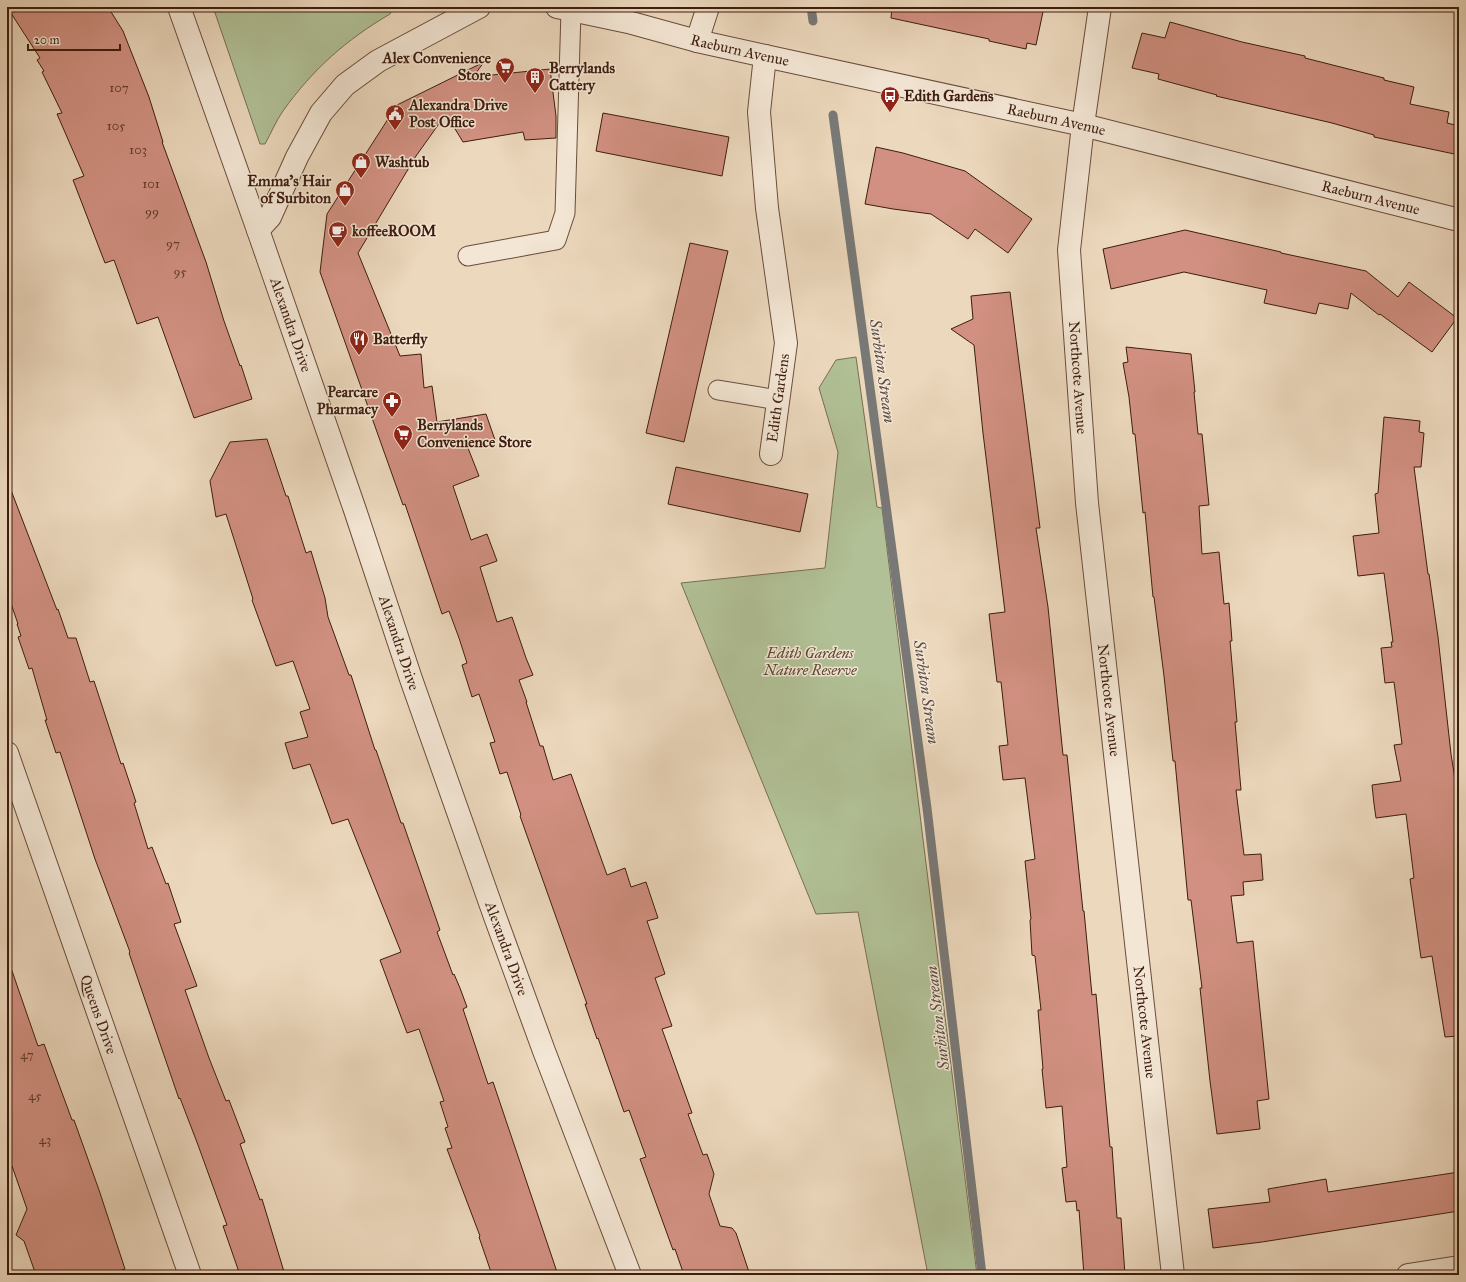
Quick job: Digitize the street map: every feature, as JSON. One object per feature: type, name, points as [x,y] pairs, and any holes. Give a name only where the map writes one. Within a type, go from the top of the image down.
[{"type":"street","name":"Alexandra Drive","points":[[179,7],[353,503],[411,679],[494,914],[544,1051],[630,1275]]},
{"type":"street","points":[[258,230],[270,217],[296,157],[321,113],[345,85],[378,61],[480,7]]},
{"type":"street","points":[[697,41],[708,7]]},
{"type":"street","name":"Northcote Avenue","points":[[1100,7],[1083,125],[1069,250],[1087,503],[1173,1275]]},
{"type":"street","name":"Raeburn Avenue","points":[[564,9],[628,22],[697,41],[1083,125],[1459,220]]},
{"type":"street","name":"Edith Gardens","points":[[765,56],[758,112],[767,208],[786,343],[771,454]]},
{"type":"street","name":"Queens Drive","points":[[7,753],[190,1275]]},
{"type":"street","points":[[1408,1275],[1459,1267]]},
{"type":"lane","points":[[468,256],[556,240],[565,213],[564,9]]},
{"type":"lane","points":[[718,390],[778,400]]},
{"type":"green space","points":[[213,7],[375,7],[391,11],[390,14],[359,34],[331,56],[318,69],[283,111],[265,144],[260,144]]},
{"type":"green space","name":"Edith Gardens Nature Reserve","points":[[856,357],[877,507],[882,508],[977,1275],[928,1275],[858,912],[816,914],[681,583],[825,568],[838,452],[819,388],[836,360]]},
{"type":"building","points":[[7,7],[108,7],[123,31],[149,97],[162,142],[206,262],[224,321],[252,399],[194,418],[158,317],[137,324],[114,260],[105,263],[73,180],[84,176],[57,114],[62,113],[42,72],[44,71],[37,60],[40,58]]},
{"type":"building","points":[[892,7],[1044,7],[1036,45],[1027,43],[1026,49],[989,41],[989,39],[891,18]]},
{"type":"building","points":[[1170,22],[1242,42],[1305,56],[1305,58],[1414,87],[1410,104],[1449,112],[1447,123],[1459,126],[1459,155],[1374,137],[1374,135],[1332,123],[1216,96],[1217,95],[1158,79],[1159,74],[1132,68],[1142,33],[1165,38]]},
{"type":"building","points":[[484,62],[473,77],[550,69],[556,116],[556,138],[525,140],[523,132],[463,142],[446,114],[416,156],[358,253],[400,356],[421,354],[424,388],[432,386],[437,422],[486,414],[495,440],[468,448],[479,476],[453,486],[471,540],[487,534],[497,561],[480,567],[497,622],[512,617],[533,675],[519,680],[540,746],[543,746],[553,780],[571,774],[607,875],[625,868],[631,887],[646,882],[658,918],[647,921],[665,974],[655,978],[672,1026],[662,1029],[692,1113],[688,1114],[703,1155],[707,1154],[714,1174],[709,1194],[720,1226],[732,1228],[736,1233],[750,1275],[684,1275],[675,1249],[673,1250],[640,1159],[646,1157],[629,1110],[624,1112],[598,1038],[597,1039],[585,1004],[587,1004],[520,816],[521,815],[507,772],[500,774],[490,743],[495,742],[479,694],[472,697],[462,665],[467,663],[459,638],[449,611],[442,614],[405,504],[403,505],[320,272],[327,214],[397,105]]},
{"type":"building","points":[[603,113],[729,137],[722,176],[596,151]]},
{"type":"building","points":[[876,147],[903,153],[965,171],[1032,219],[1008,253],[975,229],[968,239],[931,214],[865,204]]},
{"type":"building","points":[[1185,230],[1281,253],[1366,271],[1398,297],[1409,282],[1457,318],[1432,352],[1380,314],[1379,315],[1351,293],[1348,309],[1319,303],[1316,314],[1264,303],[1267,290],[1184,272],[1111,289],[1103,249]]},
{"type":"building","points":[[690,243],[728,251],[684,442],[646,433]]},
{"type":"building","points":[[1010,292],[1040,528],[1036,528],[1048,607],[1063,755],[1067,755],[1092,995],[1096,994],[1110,1147],[1112,1147],[1117,1218],[1121,1218],[1125,1275],[1084,1275],[1079,1210],[1077,1211],[1076,1201],[1066,1202],[1062,1168],[1067,1167],[1062,1106],[1046,1108],[1042,1069],[1038,1010],[1041,1010],[1035,956],[1032,955],[1031,919],[1025,861],[1035,859],[1025,778],[1003,780],[999,746],[1008,745],[1001,682],[997,682],[989,614],[1005,612],[983,433],[974,345],[951,329],[973,319],[971,296]]},
{"type":"building","points":[[1126,347],[1191,354],[1198,434],[1202,434],[1209,505],[1199,506],[1202,554],[1219,552],[1224,604],[1229,603],[1232,641],[1230,641],[1237,722],[1235,722],[1241,790],[1236,790],[1244,855],[1261,854],[1263,880],[1243,882],[1244,895],[1231,896],[1237,943],[1253,941],[1269,1099],[1257,1101],[1260,1129],[1217,1134],[1200,988],[1202,988],[1191,900],[1188,900],[1175,761],[1173,761],[1164,676],[1153,597],[1145,512],[1143,513],[1135,434],[1133,434],[1123,363],[1128,362]]},
{"type":"building","points":[[1384,417],[1420,421],[1419,432],[1424,433],[1421,467],[1414,467],[1438,637],[1451,754],[1459,804],[1459,1036],[1445,1037],[1432,956],[1421,958],[1410,879],[1414,878],[1406,814],[1376,818],[1374,804],[1372,785],[1401,781],[1394,745],[1402,744],[1394,682],[1385,683],[1381,648],[1392,647],[1391,642],[1393,642],[1384,573],[1358,576],[1353,536],[1379,533],[1375,494],[1378,493]]},
{"type":"building","points":[[267,439],[286,496],[288,496],[306,553],[311,551],[325,598],[328,617],[349,675],[351,675],[375,750],[401,823],[403,823],[440,930],[437,932],[467,1007],[463,1009],[488,1084],[493,1082],[558,1275],[492,1275],[479,1237],[480,1236],[447,1149],[452,1148],[445,1128],[448,1127],[440,1102],[444,1101],[419,1029],[407,1033],[380,960],[401,952],[348,819],[332,824],[310,764],[293,769],[285,743],[308,737],[300,712],[310,709],[293,661],[276,666],[252,600],[253,599],[226,514],[216,517],[210,481],[230,442]]},
{"type":"building","points":[[676,467],[808,494],[800,532],[668,504]]},
{"type":"building","points":[[7,485],[9,485],[68,638],[76,638],[90,682],[94,681],[121,764],[123,763],[136,802],[134,803],[148,849],[152,847],[166,884],[168,883],[181,922],[174,924],[197,986],[185,990],[209,1058],[226,1101],[229,1100],[245,1142],[240,1144],[260,1200],[262,1199],[285,1275],[240,1275],[223,1226],[227,1225],[180,1098],[179,1099],[129,953],[130,952],[95,859],[60,752],[56,753],[45,720],[47,720],[32,668],[29,669],[18,637],[21,636],[7,592]]},
{"type":"building","points":[[11,968],[38,1046],[44,1044],[72,1120],[74,1120],[125,1269],[106,1275],[36,1275],[24,1241],[16,1235],[27,1209],[12,1166],[7,1168],[7,969]]},
{"type":"building","points":[[1459,1172],[1459,1211],[1262,1242],[1213,1248],[1208,1209],[1270,1202],[1268,1189],[1326,1179],[1328,1192]]},
{"type":"waterway","name":"Surbiton Stream","points":[[811,7],[813,21]]},
{"type":"waterway","name":"Surbiton Stream","points":[[833,115],[927,808],[982,1275]]},
{"type":"place","name":"Alex Convenience Store","points":[[505,84]]},
{"type":"place","name":"Berrylands Cattery","points":[[535,94]]},
{"type":"place","name":"Edith Gardens","points":[[890,113]]},
{"type":"place","name":"Alexandra Drive Post Office","points":[[395,131]]},
{"type":"place","name":"Washtub","points":[[361,179]]},
{"type":"place","name":"Emma's Hair of Surbiton","points":[[345,207]]},
{"type":"place","name":"koffeeROOM","points":[[338,248]]},
{"type":"place","name":"Batterfly","points":[[359,356]]},
{"type":"place","name":"Pearcare Pharmacy","points":[[392,418]]},
{"type":"place","name":"Berrylands Convenience Store","points":[[403,451]]}]
